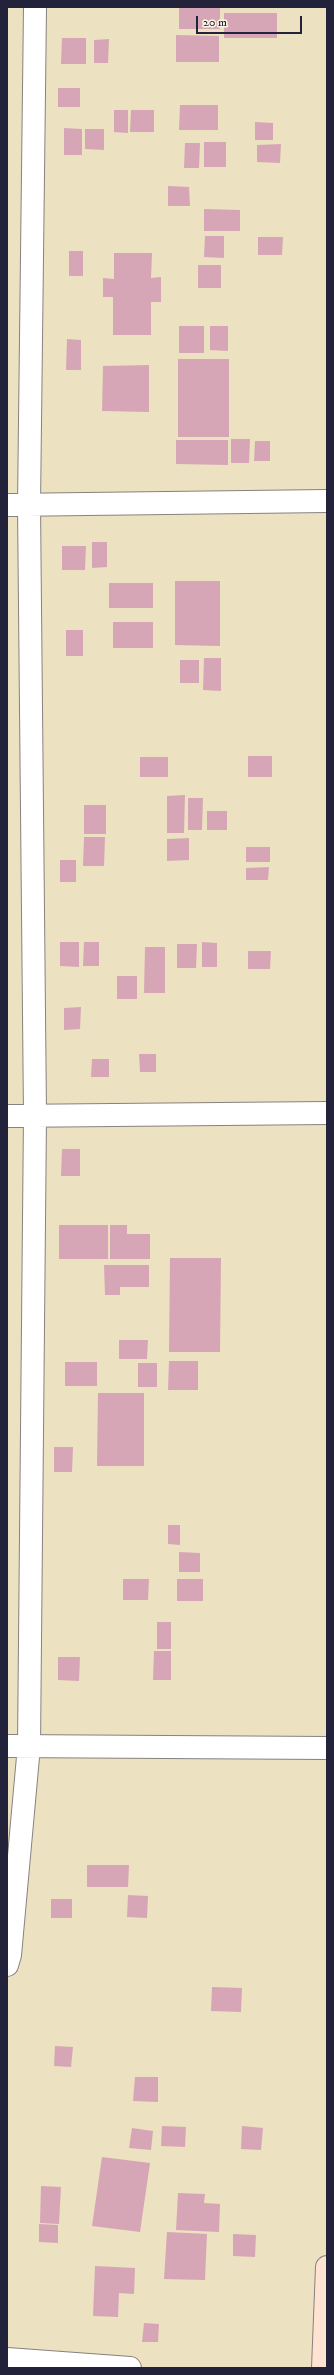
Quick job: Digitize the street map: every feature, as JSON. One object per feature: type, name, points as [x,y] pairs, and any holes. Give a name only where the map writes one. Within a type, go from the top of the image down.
[{"type":"main road","points":[[323,2368],[327,2267]]},
{"type":"street","points":[[7,1965],[10,1955],[29,1746],[35,1115],[29,505],[35,7]]},
{"type":"street","points":[[7,505],[327,501]]},
{"type":"street","points":[[7,1116],[327,1112]]},
{"type":"street","points":[[7,1746],[327,1748]]},
{"type":"street","points":[[7,2359],[130,2368]]},
{"type":"building","points":[[179,7],[220,7],[220,29],[179,29]]},
{"type":"building","points":[[224,13],[277,13],[277,38],[224,38]]},
{"type":"building","points":[[176,35],[219,36],[219,62],[176,62]]},
{"type":"building","points":[[62,38],[86,38],[86,64],[61,64]]},
{"type":"building","points":[[109,39],[108,63],[94,63],[94,40]]},
{"type":"building","points":[[58,88],[80,88],[80,107],[58,107]]},
{"type":"building","points":[[180,105],[218,105],[218,130],[179,130]]},
{"type":"building","points":[[114,110],[128,110],[128,133],[114,132]]},
{"type":"building","points":[[131,110],[154,110],[154,132],[130,132]]},
{"type":"building","points":[[255,122],[273,123],[273,140],[255,140]]},
{"type":"building","points":[[64,128],[82,129],[82,155],[64,155]]},
{"type":"building","points":[[85,129],[104,129],[104,150],[85,149]]},
{"type":"building","points":[[204,142],[226,142],[226,167],[204,167]]},
{"type":"building","points":[[185,143],[200,143],[199,168],[184,168]]},
{"type":"building","points":[[281,144],[280,163],[257,162],[257,145]]},
{"type":"building","points":[[168,186],[189,187],[190,206],[168,206]]},
{"type":"building","points":[[204,209],[240,210],[240,231],[204,231]]},
{"type":"building","points":[[205,236],[224,236],[224,258],[204,257]]},
{"type":"building","points":[[258,237],[283,237],[282,255],[258,255]]},
{"type":"building","points":[[69,251],[83,251],[83,276],[69,276]]},
{"type":"building","points":[[114,253],[152,253],[151,278],[161,277],[161,302],[151,302],[151,335],[113,335],[113,297],[103,297],[103,278],[114,279]]},
{"type":"building","points":[[198,265],[221,265],[221,288],[198,288]]},
{"type":"building","points":[[179,326],[204,326],[204,353],[179,353]]},
{"type":"building","points":[[210,326],[228,326],[228,351],[210,350]]},
{"type":"building","points":[[67,339],[81,340],[81,370],[66,370]]},
{"type":"building","points":[[178,359],[229,359],[229,437],[178,437]]},
{"type":"building","points":[[149,365],[149,412],[102,411],[103,366]]},
{"type":"building","points":[[231,439],[250,439],[249,463],[231,463]]},
{"type":"building","points":[[176,440],[228,440],[228,465],[176,464]]},
{"type":"building","points":[[255,441],[270,441],[270,461],[254,461]]},
{"type":"building","points":[[92,542],[107,542],[107,567],[92,568]]},
{"type":"building","points":[[62,546],[86,546],[85,570],[62,570]]},
{"type":"building","points":[[175,581],[220,581],[220,646],[175,645]]},
{"type":"building","points":[[109,583],[153,583],[153,608],[109,608]]},
{"type":"building","points":[[113,622],[153,622],[153,648],[113,648]]},
{"type":"building","points":[[66,630],[83,630],[83,656],[66,656]]},
{"type":"building","points":[[204,658],[221,658],[221,691],[203,690]]},
{"type":"building","points":[[180,660],[199,660],[199,683],[180,683]]},
{"type":"building","points":[[248,756],[272,756],[272,777],[248,777]]},
{"type":"building","points":[[140,757],[168,757],[168,777],[140,777]]},
{"type":"building","points":[[185,795],[184,833],[167,833],[167,796]]},
{"type":"building","points":[[188,798],[203,798],[202,830],[188,830]]},
{"type":"building","points":[[84,805],[106,805],[106,834],[84,834]]},
{"type":"building","points":[[207,811],[227,811],[227,830],[207,830]]},
{"type":"building","points":[[84,837],[105,837],[104,866],[83,866]]},
{"type":"building","points":[[189,838],[189,860],[167,861],[167,839]]},
{"type":"building","points":[[246,847],[270,847],[270,862],[246,862]]},
{"type":"building","points":[[60,860],[76,860],[76,882],[60,882]]},
{"type":"building","points":[[269,867],[268,880],[246,880],[246,868]]},
{"type":"building","points":[[60,942],[79,942],[79,967],[60,966]]},
{"type":"building","points":[[84,942],[99,942],[99,966],[83,966]]},
{"type":"building","points":[[202,942],[217,943],[217,967],[202,967]]},
{"type":"building","points":[[177,944],[197,944],[196,968],[177,968]]},
{"type":"building","points":[[145,947],[165,947],[165,993],[144,993]]},
{"type":"building","points":[[248,951],[271,951],[270,969],[248,969]]},
{"type":"building","points":[[117,976],[137,976],[137,999],[117,999]]},
{"type":"building","points":[[81,1007],[80,1029],[64,1030],[64,1008]]},
{"type":"building","points":[[139,1054],[156,1054],[156,1072],[140,1072]]},
{"type":"building","points":[[92,1059],[109,1059],[109,1077],[91,1077]]},
{"type":"building","points":[[62,1149],[80,1149],[80,1176],[61,1176]]},
{"type":"building","points":[[59,1225],[108,1225],[108,1259],[59,1259]]},
{"type":"building","points":[[110,1225],[127,1225],[127,1234],[150,1234],[150,1259],[110,1259]]},
{"type":"building","points":[[170,1258],[221,1258],[220,1352],[169,1352]]},
{"type":"building","points":[[104,1265],[149,1265],[149,1287],[120,1287],[120,1295],[105,1295]]},
{"type":"building","points":[[119,1340],[148,1340],[147,1359],[119,1359]]},
{"type":"building","points":[[169,1361],[198,1361],[198,1390],[168,1390]]},
{"type":"building","points":[[65,1362],[97,1362],[97,1386],[65,1386]]},
{"type":"building","points":[[138,1363],[157,1363],[157,1387],[138,1387]]},
{"type":"building","points":[[98,1393],[144,1393],[144,1466],[97,1466]]},
{"type":"building","points":[[54,1447],[73,1447],[72,1472],[54,1472]]},
{"type":"building","points":[[168,1525],[180,1525],[180,1545],[168,1544]]},
{"type":"building","points":[[179,1552],[200,1553],[200,1572],[179,1572]]},
{"type":"building","points":[[123,1579],[149,1579],[148,1600],[123,1600]]},
{"type":"building","points":[[177,1579],[203,1579],[203,1601],[177,1601]]},
{"type":"building","points":[[157,1622],[171,1622],[171,1649],[157,1649]]},
{"type":"building","points":[[154,1651],[171,1651],[171,1680],[153,1680]]},
{"type":"building","points":[[58,1657],[80,1657],[79,1681],[58,1680]]},
{"type":"building","points":[[87,1865],[129,1865],[128,1887],[87,1887]]},
{"type":"building","points":[[128,1895],[148,1896],[147,1918],[127,1917]]},
{"type":"building","points":[[51,1899],[72,1899],[72,1918],[51,1918]]},
{"type":"building","points":[[212,1987],[242,1988],[241,2012],[211,2011]]},
{"type":"building","points":[[55,2046],[73,2047],[71,2067],[54,2066]]},
{"type":"building","points":[[135,2077],[158,2077],[158,2102],[133,2101]]},
{"type":"building","points":[[162,2126],[186,2127],[185,2147],[161,2146]]},
{"type":"building","points":[[242,2126],[263,2128],[261,2150],[241,2149]]},
{"type":"building","points":[[132,2128],[153,2131],[151,2150],[129,2148]]},
{"type":"building","points":[[102,2157],[150,2163],[140,2232],[92,2226]]},
{"type":"building","points":[[41,2186],[61,2187],[59,2224],[40,2223]]},
{"type":"building","points":[[178,2193],[205,2194],[204,2203],[220,2204],[219,2232],[176,2230]]},
{"type":"building","points":[[39,2224],[58,2225],[58,2243],[39,2242]]},
{"type":"building","points":[[167,2232],[207,2234],[205,2280],[164,2279]]},
{"type":"building","points":[[233,2234],[256,2235],[255,2257],[233,2256]]},
{"type":"building","points":[[95,2266],[135,2268],[134,2294],[119,2293],[118,2317],[93,2316]]},
{"type":"building","points":[[144,2323],[159,2324],[158,2342],[142,2342]]}]
